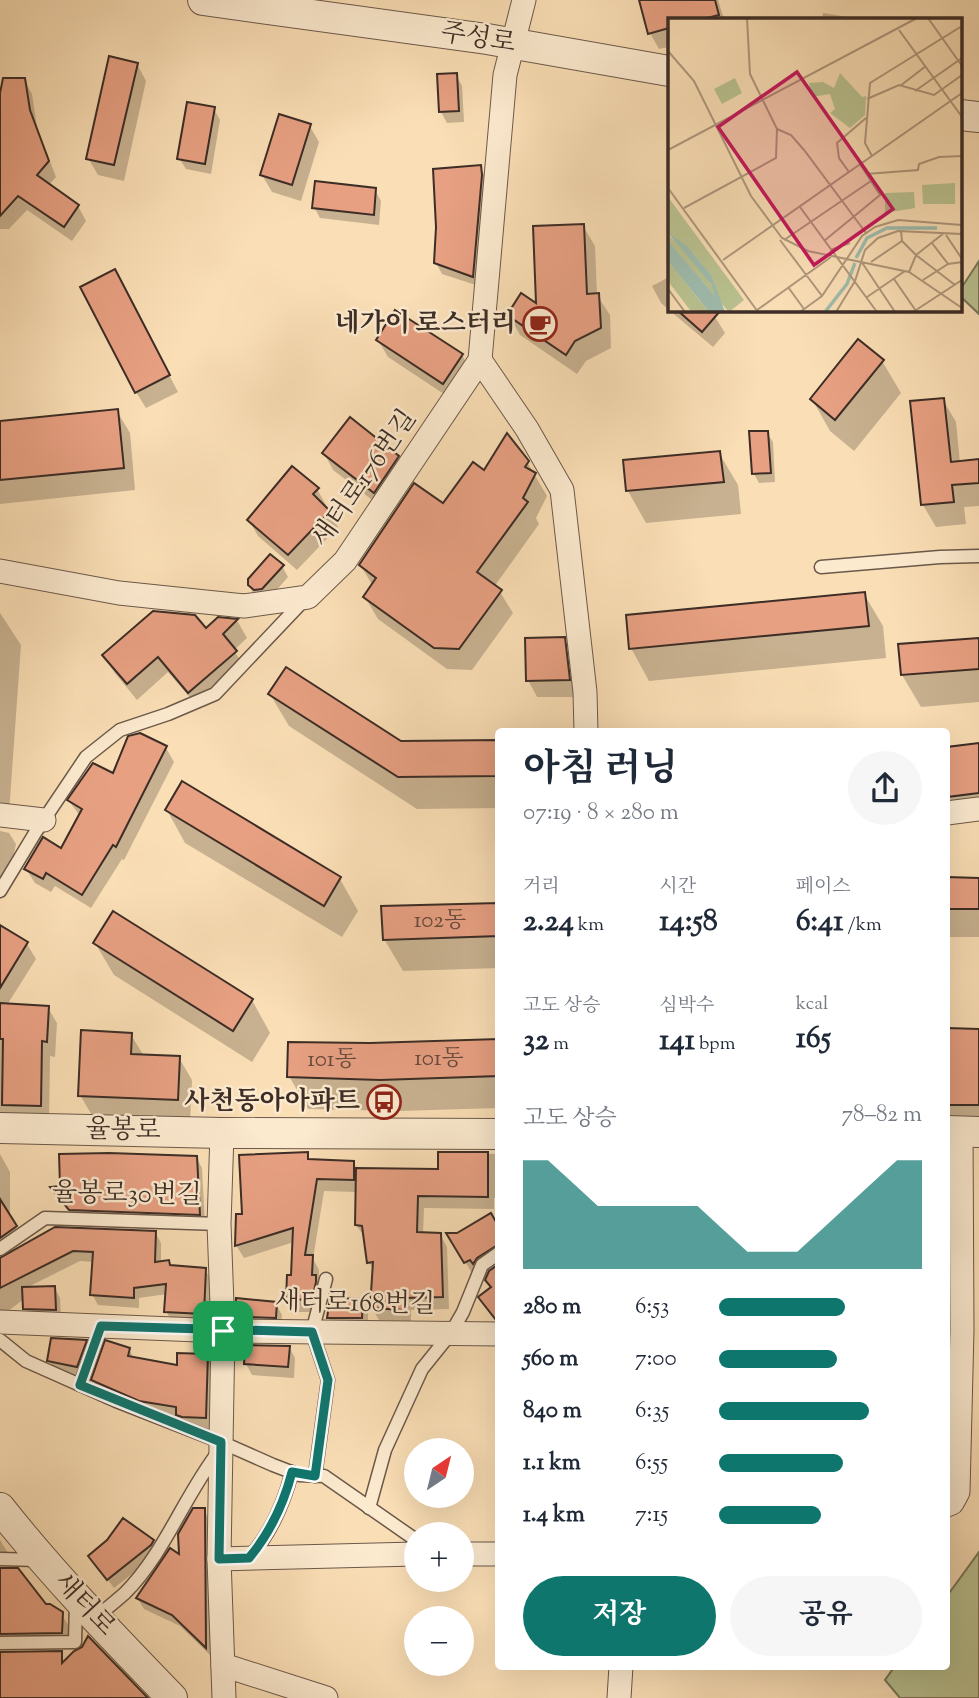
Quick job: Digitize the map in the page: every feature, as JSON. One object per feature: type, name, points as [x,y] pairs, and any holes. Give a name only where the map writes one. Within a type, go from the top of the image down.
[{"type":"street","name":"주성로","points":[[203,0],[512,44],[668,71]]},
{"type":"street","name":"새터로176번길","points":[[308,597],[345,561],[480,360],[505,75],[524,0]]},
{"type":"street","points":[[480,360],[527,429],[562,490],[585,692],[586,728]]},
{"type":"street","points":[[0,571],[119,593],[244,606],[308,597]]},
{"type":"street","points":[[950,813],[979,809]]},
{"type":"street","points":[[0,815],[44,820]]},
{"type":"street","name":"율봉로","points":[[0,1128],[222,1133],[495,1134]]},
{"type":"street","points":[[950,1504],[958,1492],[954,1330],[970,1247],[962,1131]]},
{"type":"street","name":"율봉로30번길","points":[[222,1133],[219,1224],[223,1331],[219,1559],[224,1698]]},
{"type":"street","name":"새터로168번길","points":[[0,1322],[223,1331],[495,1334]]},
{"type":"street","name":"새터로","points":[[0,1508],[42,1560],[172,1698]]},
{"type":"street","points":[[219,1559],[404,1554]]},
{"type":"street","points":[[474,1554],[495,1555]]},
{"type":"street","points":[[223,1665],[326,1698]]},
{"type":"street","points":[[619,1698],[624,1670]]},
{"type":"lane","points":[[821,567],[979,556]]},
{"type":"lane","name":"새터로176번길","points":[[0,891],[86,757],[120,730],[215,694],[281,622],[308,597]]},
{"type":"lane","name":"율봉로30번길","points":[[0,1249],[45,1218],[219,1224]]},
{"type":"lane","points":[[369,1508],[385,1450],[422,1369],[451,1334],[482,1265],[495,1256]]},
{"type":"lane","points":[[315,1476],[328,1380],[312,1332],[326,1279]]},
{"type":"lane","points":[[80,1385],[101,1326]]},
{"type":"lane","points":[[0,1340],[26,1361],[221,1445],[292,1472],[324,1476],[404,1532]]},
{"type":"lane","points":[[0,1643],[75,1642],[86,1608],[126,1592],[151,1560],[221,1445]]},
{"type":"lane","points":[[249,1558],[262,1543],[287,1492],[292,1472]]},
{"type":"lane","points":[[0,1559],[42,1560]]},
{"type":"green space","points":[[979,261],[979,314],[962,298],[962,287]]},
{"type":"green space","points":[[979,1552],[979,1698],[900,1698],[885,1680],[892,1670],[950,1670],[950,1592]]},
{"type":"building","points":[[639,0],[715,0],[719,15],[707,18],[668,18],[668,28],[648,34]]},
{"type":"building","points":[[109,56],[138,63],[114,165],[86,159]]},
{"type":"building","points":[[457,73],[459,111],[439,112],[437,74]]},
{"type":"building","points":[[3,78],[25,78],[30,110],[49,161],[37,175],[79,205],[64,227],[18,196],[0,216],[0,93]]},
{"type":"building","points":[[187,102],[215,107],[205,164],[177,159]]},
{"type":"building","points":[[279,114],[311,124],[292,185],[260,175]]},
{"type":"building","points":[[481,165],[473,277],[434,263],[436,227],[433,169]]},
{"type":"building","points":[[315,181],[376,188],[374,215],[312,208]]},
{"type":"building","points":[[584,224],[587,294],[599,293],[601,328],[575,341],[566,355],[507,315],[521,293],[536,303],[533,226]]},
{"type":"building","points":[[115,269],[170,375],[135,393],[80,287]]},
{"type":"building","points":[[395,310],[463,354],[443,384],[376,340]]},
{"type":"building","points":[[679,312],[719,312],[702,332]]},
{"type":"building","points":[[858,339],[884,360],[835,420],[810,399]]},
{"type":"building","points":[[944,398],[951,462],[979,459],[979,483],[952,485],[954,502],[921,505],[910,401]]},
{"type":"building","points":[[118,409],[124,468],[0,480],[0,421]]},
{"type":"building","points":[[350,417],[399,456],[374,493],[322,453]]},
{"type":"building","points":[[749,431],[768,431],[771,473],[752,474]]},
{"type":"building","points":[[507,433],[529,461],[525,467],[536,473],[523,498],[528,502],[477,572],[502,590],[459,649],[434,648],[363,597],[376,578],[359,565],[414,483],[443,503],[473,462],[484,470]]},
{"type":"building","points":[[720,451],[724,482],[626,491],[623,460]]},
{"type":"building","points":[[292,466],[319,488],[313,494],[330,511],[288,555],[247,520]]},
{"type":"building","points":[[270,554],[284,565],[262,589],[254,590],[248,585],[248,579]]},
{"type":"building","points":[[865,592],[869,626],[629,649],[626,615]]},
{"type":"building","points":[[153,611],[195,615],[206,628],[218,617],[238,619],[223,634],[237,651],[188,693],[158,657],[127,684],[102,655]]},
{"type":"building","points":[[565,637],[570,680],[526,681],[525,638]]},
{"type":"building","points":[[979,638],[979,669],[901,675],[898,644]]},
{"type":"building","points":[[286,667],[401,741],[495,740],[495,776],[398,777],[268,694]]},
{"type":"building","points":[[140,733],[167,746],[116,847],[113,845],[82,895],[46,873],[43,879],[24,869],[43,837],[61,848],[82,809],[67,800],[93,763],[113,773],[128,736]]},
{"type":"building","points":[[979,743],[979,793],[950,797],[950,747]]},
{"type":"building","points":[[182,781],[341,877],[324,906],[165,810]]},
{"type":"building","points":[[950,877],[979,878],[979,909],[950,909]]},
{"type":"building","points":[[495,903],[495,936],[383,940],[381,906]]},
{"type":"building","points":[[113,911],[253,999],[233,1031],[93,943]]},
{"type":"building","points":[[0,925],[28,942],[0,988]]},
{"type":"building","points":[[0,1003],[49,1006],[47,1042],[42,1041],[41,1106],[2,1105],[3,1039],[0,1039]]},
{"type":"building","points":[[950,1028],[979,1029],[979,1105],[950,1105]]},
{"type":"building","points":[[81,1030],[132,1033],[131,1054],[180,1056],[178,1100],[78,1096]]},
{"type":"building","points":[[495,1039],[495,1076],[380,1080],[287,1077],[288,1042],[370,1043]]},
{"type":"building","points":[[308,1152],[308,1159],[354,1161],[354,1180],[317,1179],[305,1255],[313,1255],[312,1275],[316,1275],[316,1282],[312,1300],[286,1299],[287,1275],[291,1275],[293,1228],[235,1246],[236,1214],[242,1214],[239,1155]]},
{"type":"building","points":[[438,1152],[488,1152],[488,1197],[418,1196],[417,1232],[441,1233],[443,1297],[405,1298],[404,1310],[370,1308],[373,1262],[367,1263],[362,1226],[355,1225],[356,1168],[438,1169]]},
{"type":"building","points":[[59,1154],[197,1156],[200,1215],[69,1210],[50,1187],[60,1186]]},
{"type":"building","points":[[0,1199],[17,1226],[0,1238]]},
{"type":"building","points":[[491,1213],[495,1220],[495,1247],[477,1258],[473,1264],[470,1260],[464,1263],[446,1233],[457,1233]]},
{"type":"building","points":[[55,1227],[156,1231],[155,1262],[169,1260],[170,1265],[206,1268],[204,1314],[164,1312],[166,1284],[134,1288],[134,1298],[90,1295],[93,1252],[73,1251],[0,1288],[0,1258]]},
{"type":"building","points":[[495,1267],[495,1319],[478,1297],[491,1287],[485,1280],[489,1271]]},
{"type":"building","points":[[55,1286],[56,1310],[23,1309],[22,1287]]},
{"type":"building","points":[[236,1298],[277,1302],[276,1318],[246,1317],[236,1305]]},
{"type":"building","points":[[330,1298],[363,1299],[362,1318],[327,1318]]},
{"type":"building","points":[[51,1338],[87,1340],[77,1367],[47,1361]]},
{"type":"building","points":[[105,1340],[130,1348],[128,1356],[177,1365],[177,1353],[208,1354],[206,1418],[182,1417],[176,1415],[176,1407],[139,1401],[91,1380]]},
{"type":"building","points":[[245,1345],[290,1346],[288,1367],[244,1364]]},
{"type":"building","points":[[193,1508],[205,1508],[206,1648],[172,1615],[136,1598],[170,1548],[179,1554],[178,1534]]},
{"type":"building","points":[[123,1518],[154,1540],[107,1580],[88,1556],[107,1540]]},
{"type":"building","points":[[0,1568],[18,1568],[46,1604],[63,1612],[62,1633],[0,1634]]},
{"type":"building","points":[[88,1636],[148,1698],[0,1698],[0,1652],[62,1651],[62,1663],[82,1647]]},
{"type":"place","name":"네가이 로스터리","points":[[540,324]]},
{"type":"place","name":"사천동아아파트","points":[[384,1102]]},
{"type":"route","points":[[101,1326],[223,1331],[312,1332],[328,1380],[315,1476],[292,1472],[287,1492],[262,1543],[249,1558],[219,1559],[221,1442],[80,1385],[101,1326]]}]
